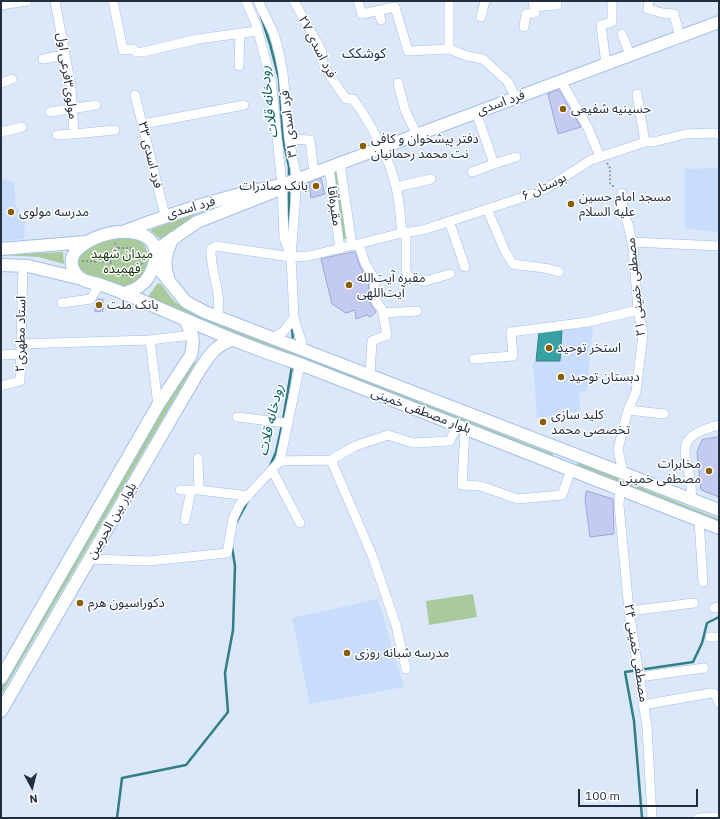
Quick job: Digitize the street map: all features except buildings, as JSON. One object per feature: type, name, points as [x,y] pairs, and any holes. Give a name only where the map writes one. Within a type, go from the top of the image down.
[{"type":"main road","name":"فرد اسدی","points":[[124,231],[166,215],[251,191],[282,185],[314,173],[335,168],[382,148],[476,112],[719,22]]},
{"type":"main road","name":"فرد اسدی","points":[[155,250],[197,222],[271,193],[282,185]]},
{"type":"main road","points":[[1,265],[23,266],[82,279],[124,293],[134,291],[144,284],[152,263],[155,250],[154,246],[143,235],[124,231],[108,232],[86,242],[75,252],[71,262],[75,271],[82,279]]},
{"type":"main road","points":[[170,282],[165,269],[165,260],[166,250],[173,238]]},
{"type":"main road","points":[[1,249],[86,242]]},
{"type":"main road","name":"بلوار مصطفی خمینی","points":[[152,263],[186,302],[217,316],[719,510]]},
{"type":"main road","name":"بلوار مصطفی خمینی","points":[[124,293],[232,340],[299,364],[719,528]]},
{"type":"main road","name":"بلوار بین الحرمین","points":[[1,678],[158,406],[191,355],[193,343],[192,334],[185,319]]},
{"type":"main road","name":"بلوار بین الحرمین","points":[[1,712],[205,362],[220,344],[232,340]]},
{"type":"main road","points":[[191,355],[205,362]]},
{"type":"main road","points":[[559,465],[566,451]]},
{"type":"street","points":[[1,5],[27,1]]},
{"type":"street","name":"مولوی۳فرعی اول","points":[[55,1],[64,56],[71,87],[74,134],[57,135]]},
{"type":"street","points":[[113,1],[123,50],[133,49],[136,52],[144,52],[198,39],[257,31]]},
{"type":"street","name":"فرد اسدی ۳۱","points":[[246,1],[257,31],[271,80],[282,185],[284,238],[291,257]]},
{"type":"street","name":"فرد اسدی ۳۱","points":[[258,1],[274,34],[279,52],[283,73],[289,139],[297,179],[291,257]]},
{"type":"street","name":"فرد اسدی ۲۷","points":[[294,1],[319,45],[324,67],[346,99],[353,99],[382,148]]},
{"type":"street","points":[[358,1],[362,14],[395,6],[408,51],[449,49],[466,56],[483,59],[508,82],[516,98]]},
{"type":"street","points":[[449,1],[449,49]]},
{"type":"street","points":[[481,17],[485,1]]},
{"type":"street","points":[[606,64],[601,25],[612,22],[612,1]]},
{"type":"street","points":[[649,1],[648,9],[662,14],[674,14],[680,37]]},
{"type":"street","points":[[524,27],[526,14],[535,13],[533,4],[556,5]]},
{"type":"street","points":[[378,10],[381,20]]},
{"type":"street","points":[[239,66],[240,33]]},
{"type":"street","points":[[622,34],[630,55]]},
{"type":"street","points":[[44,59],[64,56]]},
{"type":"street","points":[[1,83],[12,80]]},
{"type":"street","points":[[561,81],[588,128],[600,157]]},
{"type":"street","points":[[398,83],[405,110],[417,135]]},
{"type":"street","name":"فرد اسدی ۳۳","points":[[135,94],[166,215]]},
{"type":"street","points":[[637,94],[645,142]]},
{"type":"street","points":[[50,112],[96,105]]},
{"type":"street","points":[[143,124],[244,105]]},
{"type":"street","points":[[476,112],[494,164]]},
{"type":"street","points":[[1,132],[22,127]]},
{"type":"street","points":[[74,134],[114,130]]},
{"type":"street","name":"بوستان ۶","points":[[357,243],[404,232],[422,230],[547,188],[578,170],[591,160],[645,142],[653,142],[686,134],[715,133],[719,135]]},
{"type":"street","points":[[289,139],[310,140],[314,173]]},
{"type":"street","points":[[382,148],[396,187],[404,232],[406,271],[409,278],[425,282],[450,274]]},
{"type":"street","points":[[472,172],[516,158]]},
{"type":"street","name":"مقبره‌آقا","points":[[217,316],[220,306],[212,273],[211,250],[216,246],[291,257],[308,256],[340,245],[357,243],[335,168]]},
{"type":"street","name":"مقبره‌آقا","points":[[335,168],[340,245]]},
{"type":"street","points":[[396,187],[431,179]]},
{"type":"street","name":"مصطفی خمینی ۲۱","points":[[622,193],[623,213],[628,224],[632,242],[638,310],[643,334],[636,392],[628,410],[618,449],[623,473]]},
{"type":"street","points":[[487,209],[505,251],[513,264],[528,267],[551,268],[559,272]]},
{"type":"street","points":[[449,221],[465,267]]},
{"type":"street","points":[[632,242],[719,246]]},
{"type":"street","points":[[357,243],[365,263],[374,278],[376,302],[382,308],[387,335],[372,341],[370,375]]},
{"type":"street","points":[[291,257],[294,318],[303,350]]},
{"type":"street","name":"استاد مطهری۲","points":[[1,386],[20,381],[23,266]]},
{"type":"street","points":[[62,303],[92,299],[99,284]]},
{"type":"street","points":[[474,359],[513,356],[511,332],[588,322],[638,310]]},
{"type":"street","points":[[383,314],[417,311]]},
{"type":"street","points":[[273,338],[283,332],[294,318]]},
{"type":"street","points":[[20,344],[150,340],[192,334]]},
{"type":"street","points":[[150,340],[158,406]]},
{"type":"street","points":[[1,355],[21,354]]},
{"type":"street","points":[[89,559],[149,561],[228,553],[228,544],[233,519],[240,504],[280,461],[299,364]]},
{"type":"street","points":[[628,410],[664,414]]},
{"type":"street","points":[[237,417],[287,423]]},
{"type":"street","points":[[691,500],[693,490],[685,454],[687,441],[689,437],[705,428],[719,424]]},
{"type":"street","points":[[280,461],[331,460],[355,446],[388,435],[413,443],[450,441],[461,427]]},
{"type":"street","points":[[461,427],[462,485],[481,486],[517,499],[562,495],[571,470]]},
{"type":"street","points":[[185,520],[195,490],[198,458]]},
{"type":"street","points":[[331,460],[372,555],[396,625],[406,669]]},
{"type":"street","points":[[272,470],[300,523]]},
{"type":"street","name":"مصطفی خمینی ۲۴","points":[[620,489],[619,505],[628,611],[647,727],[652,818]]},
{"type":"street","points":[[180,490],[195,490],[248,496]]},
{"type":"street","points":[[699,520],[703,582]]},
{"type":"street","points":[[628,611],[694,603]]},
{"type":"street","points":[[639,678],[704,668]]},
{"type":"street","points":[[644,705],[711,693],[716,694],[719,704]]},
{"type":"street","points":[[698,818],[719,817]]},
{"type":"path","points":[[600,157],[607,161],[610,168],[610,183],[622,193]]},
{"type":"path","points":[[113,238],[118,248]]},
{"type":"path","points":[[118,248],[134,248],[142,262]]},
{"type":"path","points":[[110,262],[118,248]]},
{"type":"path","points":[[77,260],[110,262]]},
{"type":"path","points":[[110,262],[117,275]]},
{"type":"path","points":[[142,262],[152,263]]},
{"type":"path","points":[[117,275],[133,275],[142,262]]},
{"type":"path","points":[[115,280],[117,275]]},
{"type":"shaded area","points":[[719,168],[719,230],[715,232],[685,228],[685,169]]},
{"type":"shaded area","name":"مدرسه مولوی","points":[[4,179],[14,182],[16,206],[25,219],[24,239],[1,241],[1,180]]},
{"type":"shaded area","name":"دبستان توحید","points":[[593,327],[587,391],[579,392],[580,411],[537,418],[533,363],[536,361],[539,332]]},
{"type":"shaded area","name":"استخر توحید","points":[[562,330],[560,361],[536,361],[539,332]]},
{"type":"shaded area","name":"مدرسه شبانه روزی","points":[[378,599],[404,687],[310,704],[292,618]]},
{"type":"green space","points":[[339,172],[348,239],[343,239],[333,173]]},
{"type":"green space","points":[[197,213],[162,240],[150,230]]},
{"type":"green space","name":"میدان شهید فهمیده","points":[[121,237],[139,240],[144,244],[147,250],[147,269],[144,275],[134,284],[121,286],[105,283],[89,276],[78,268],[81,254],[86,249],[106,240]]},
{"type":"green space","points":[[63,252],[64,264],[39,257],[1,255]]},
{"type":"green space","points":[[158,283],[161,284],[173,300],[183,308],[553,454],[551,459],[149,299],[149,295]]},
{"type":"green space","points":[[192,359],[196,362],[1,695],[1,688],[10,670]]},
{"type":"green space","points":[[578,462],[719,519],[719,524],[576,467]]},
{"type":"green space","points":[[473,594],[477,617],[429,625],[426,601]]},
{"type":"waterway","name":"رودخانه قلات","points":[[261,16],[279,79],[283,139],[289,167],[289,179]]},
{"type":"waterway","name":"رودخانه قلات","points":[[289,186],[289,223]]},
{"type":"waterway","name":"رودخانه قلات","points":[[292,326],[293,343]]},
{"type":"waterway","name":"رودخانه قلات","points":[[283,420],[292,366]]},
{"type":"waterway","name":"رودخانه قلات","points":[[270,466],[276,452],[282,425]]},
{"type":"waterway","name":"رودخانه قلات","points":[[236,523],[248,501]]},
{"type":"waterway","name":"رودخانه قلات","points":[[117,818],[122,778],[186,765],[228,712],[225,673],[233,630],[235,566],[232,547]]},
{"type":"waterway","points":[[642,818],[634,721],[625,672],[693,662],[702,643],[707,623],[719,617]]},
{"type":"place","name":"حسینیه شفیعی","points":[[563,109]]},
{"type":"place","name":"دفتر پیشخوان و کافی نت محمد رحمانیان","points":[[363,146]]},
{"type":"place","name":"بانک صادرات","points":[[316,186]]},
{"type":"place","name":"مسجد امام حسین علیه السلام","points":[[571,204]]},
{"type":"place","name":"مدرسه مولوی","points":[[11,212]]},
{"type":"place","name":"مقبره آیت‌الله آیت‌اللهی","points":[[349,285]]},
{"type":"place","name":"بانک ملت","points":[[99,305]]},
{"type":"place","name":"استخر توحید","points":[[549,348]]},
{"type":"place","name":"دبستان توحید","points":[[561,377]]},
{"type":"place","name":"کلید سازی تخصصی محمد","points":[[543,422]]},
{"type":"place","name":"مخابرات مصطفی خمینی","points":[[709,471]]},
{"type":"place","name":"دکوراسیون هرم","points":[[80,603]]},
{"type":"place","name":"مدرسه شبانه روزی","points":[[347,653]]},
{"type":"district","name":"کوشکک","points":[[364,54]]}]
